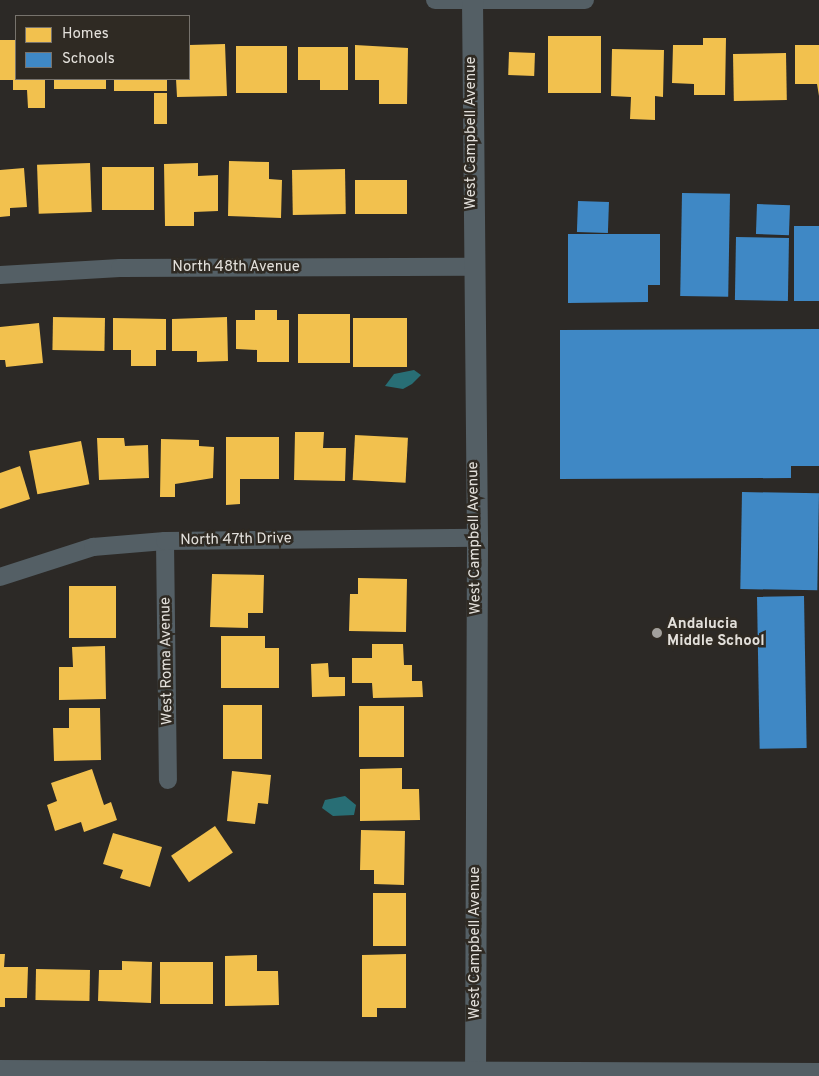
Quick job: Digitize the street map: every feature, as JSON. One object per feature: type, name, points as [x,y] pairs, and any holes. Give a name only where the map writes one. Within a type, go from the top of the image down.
[{"type":"street","points":[[436,0],[584,0]]},
{"type":"street","name":"West Campbell Avenue","points":[[472,0],[472,267],[477,538],[475,1074]]},
{"type":"street","name":"North 48th Avenue","points":[[0,275],[120,268],[472,267]]},
{"type":"street","name":"North 47th Drive","points":[[0,577],[93,547],[165,541],[477,538]]},
{"type":"street","name":"West Roma Avenue","points":[[165,541],[168,780]]},
{"type":"street","points":[[0,1070],[475,1074],[819,1073]]},
{"type":"water","points":[[414,370],[421,375],[412,384],[403,389],[385,386],[394,374]]},
{"type":"water","points":[[345,796],[356,805],[354,815],[333,816],[322,808],[325,800]]},
{"type":"building: Homes","points":[[548,36],[601,36],[601,93],[548,93]]},
{"type":"building: Homes","points":[[703,38],[726,38],[725,95],[694,95],[694,84],[672,83],[673,45],[703,45]]},
{"type":"building: Homes","points":[[0,40],[15,40],[15,80],[45,80],[45,108],[28,108],[27,90],[13,90],[13,80],[0,80]]},
{"type":"building: Homes","points":[[225,44],[227,96],[177,97],[176,80],[190,80],[190,45]]},
{"type":"building: Homes","points":[[355,45],[408,48],[407,104],[379,104],[379,80],[355,80]]},
{"type":"building: Homes","points":[[795,45],[819,45],[819,96],[817,84],[795,84]]},
{"type":"building: Homes","points":[[236,46],[287,46],[287,93],[236,93]]},
{"type":"building: Homes","points":[[298,47],[348,47],[348,90],[320,90],[320,80],[298,80]]},
{"type":"building: Homes","points":[[612,49],[664,50],[663,97],[655,96],[655,120],[630,119],[631,97],[611,96]]},
{"type":"building: Homes","points":[[509,52],[535,53],[534,76],[508,75]]},
{"type":"building: Homes","points":[[786,53],[787,100],[734,101],[733,54]]},
{"type":"building: Homes","points":[[54,80],[106,80],[106,89],[54,89]]},
{"type":"building: Homes","points":[[114,80],[167,80],[167,91],[114,91]]},
{"type":"building: Homes","points":[[154,93],[167,93],[167,124],[154,124]]},
{"type":"building: Homes","points":[[229,161],[269,162],[269,179],[282,180],[281,218],[228,216]]},
{"type":"building: Homes","points":[[90,163],[92,212],[39,214],[37,165]]},
{"type":"building: Homes","points":[[198,163],[198,176],[218,175],[218,211],[194,212],[194,226],[165,226],[164,164]]},
{"type":"building: Homes","points":[[102,167],[154,167],[154,210],[102,210]]},
{"type":"building: Homes","points":[[24,168],[27,207],[10,208],[10,216],[0,217],[0,170]]},
{"type":"building: Homes","points":[[345,169],[346,214],[293,215],[292,170]]},
{"type":"building: Homes","points":[[355,180],[407,180],[407,214],[355,214]]},
{"type":"building: Homes","points":[[255,310],[277,310],[277,320],[289,320],[289,362],[257,362],[257,350],[236,349],[236,320],[255,320]]},
{"type":"building: Homes","points":[[298,314],[350,314],[350,363],[298,363]]},
{"type":"building: Homes","points":[[53,317],[105,318],[104,351],[52,350]]},
{"type":"building: Homes","points":[[227,317],[228,361],[197,362],[197,351],[172,351],[172,319]]},
{"type":"building: Homes","points":[[113,318],[166,319],[166,350],[156,350],[156,366],[131,366],[131,350],[113,350]]},
{"type":"building: Homes","points":[[353,318],[407,318],[407,367],[353,367]]},
{"type":"building: Homes","points":[[39,323],[43,363],[6,367],[5,360],[0,360],[0,327]]},
{"type":"building: Homes","points":[[295,432],[324,432],[323,448],[346,448],[345,481],[294,480]]},
{"type":"building: Homes","points":[[355,435],[408,438],[406,483],[353,480]]},
{"type":"building: Homes","points":[[226,437],[279,437],[279,479],[240,479],[240,504],[226,505]]},
{"type":"building: Homes","points":[[97,438],[124,438],[125,446],[148,445],[149,478],[99,480]]},
{"type":"building: Homes","points":[[161,439],[199,440],[199,446],[214,447],[213,478],[175,484],[175,497],[160,497]]},
{"type":"building: Homes","points":[[81,441],[89,484],[37,494],[29,451]]},
{"type":"building: Homes","points":[[20,466],[30,499],[0,509],[0,473]]},
{"type":"building: Homes","points":[[212,574],[264,575],[263,613],[248,613],[248,628],[210,627]]},
{"type":"building: Homes","points":[[358,578],[407,579],[406,632],[349,631],[350,594],[358,594]]},
{"type":"building: Homes","points":[[69,586],[116,586],[116,638],[69,638]]},
{"type":"building: Homes","points":[[221,636],[265,636],[265,648],[279,648],[279,688],[221,688]]},
{"type":"building: Homes","points":[[372,644],[403,644],[404,665],[412,665],[412,681],[422,681],[423,697],[373,698],[372,683],[352,683],[352,658],[372,658]]},
{"type":"building: Homes","points":[[105,646],[106,699],[59,700],[59,667],[73,667],[72,647]]},
{"type":"building: Homes","points":[[328,663],[329,677],[345,677],[345,696],[312,697],[311,664]]},
{"type":"building: Homes","points":[[223,705],[262,705],[262,759],[223,759]]},
{"type":"building: Homes","points":[[359,706],[404,706],[404,757],[359,757]]},
{"type":"building: Homes","points":[[69,708],[100,708],[101,760],[54,761],[53,728],[69,728]]},
{"type":"building: Homes","points":[[402,768],[402,789],[419,789],[420,820],[360,821],[360,769]]},
{"type":"building: Homes","points":[[92,769],[104,805],[111,802],[117,820],[84,832],[81,822],[55,831],[47,805],[57,801],[51,783]]},
{"type":"building: Homes","points":[[232,771],[271,775],[268,804],[258,803],[255,824],[227,821]]},
{"type":"building: Homes","points":[[215,826],[233,853],[189,882],[171,856]]},
{"type":"building: Homes","points":[[361,830],[405,831],[404,885],[374,884],[374,870],[360,870]]},
{"type":"building: Homes","points":[[113,833],[162,847],[150,887],[120,878],[123,870],[103,864]]},
{"type":"building: Homes","points":[[373,893],[406,893],[406,946],[373,946]]},
{"type":"building: Homes","points":[[0,954],[5,954],[4,967],[28,967],[27,998],[5,998],[5,1007],[0,1007]]},
{"type":"building: Homes","points":[[406,954],[406,1008],[377,1008],[377,1017],[362,1017],[362,955]]},
{"type":"building: Homes","points":[[257,955],[257,971],[278,971],[279,1005],[225,1006],[225,956]]},
{"type":"building: Homes","points":[[122,961],[152,962],[151,1003],[98,1001],[99,970],[122,970]]},
{"type":"building: Homes","points":[[160,962],[213,962],[213,1004],[160,1004]]},
{"type":"building: Homes","points":[[36,969],[90,970],[89,1001],[35,1000]]},
{"type":"building: Schools","points":[[682,193],[730,194],[728,297],[680,296]]},
{"type":"building: Schools","points":[[578,201],[609,202],[608,233],[577,232]]},
{"type":"building: Schools","points":[[757,204],[790,205],[789,235],[756,234]]},
{"type":"building: Schools","points":[[794,226],[819,226],[819,301],[794,301]]},
{"type":"building: Schools","points":[[568,234],[660,234],[660,285],[648,285],[648,302],[568,303]]},
{"type":"building: Schools","points":[[736,237],[789,238],[788,301],[735,300]]},
{"type":"building: Schools","points":[[819,329],[819,466],[791,466],[791,478],[560,479],[560,330]]},
{"type":"building: Schools","points":[[742,492],[819,493],[817,590],[740,589]]},
{"type":"building: Schools","points":[[804,596],[807,748],[760,749],[757,597]]},
{"type":"place","name":"Andalucia Middle School","points":[[657,633]]}]
